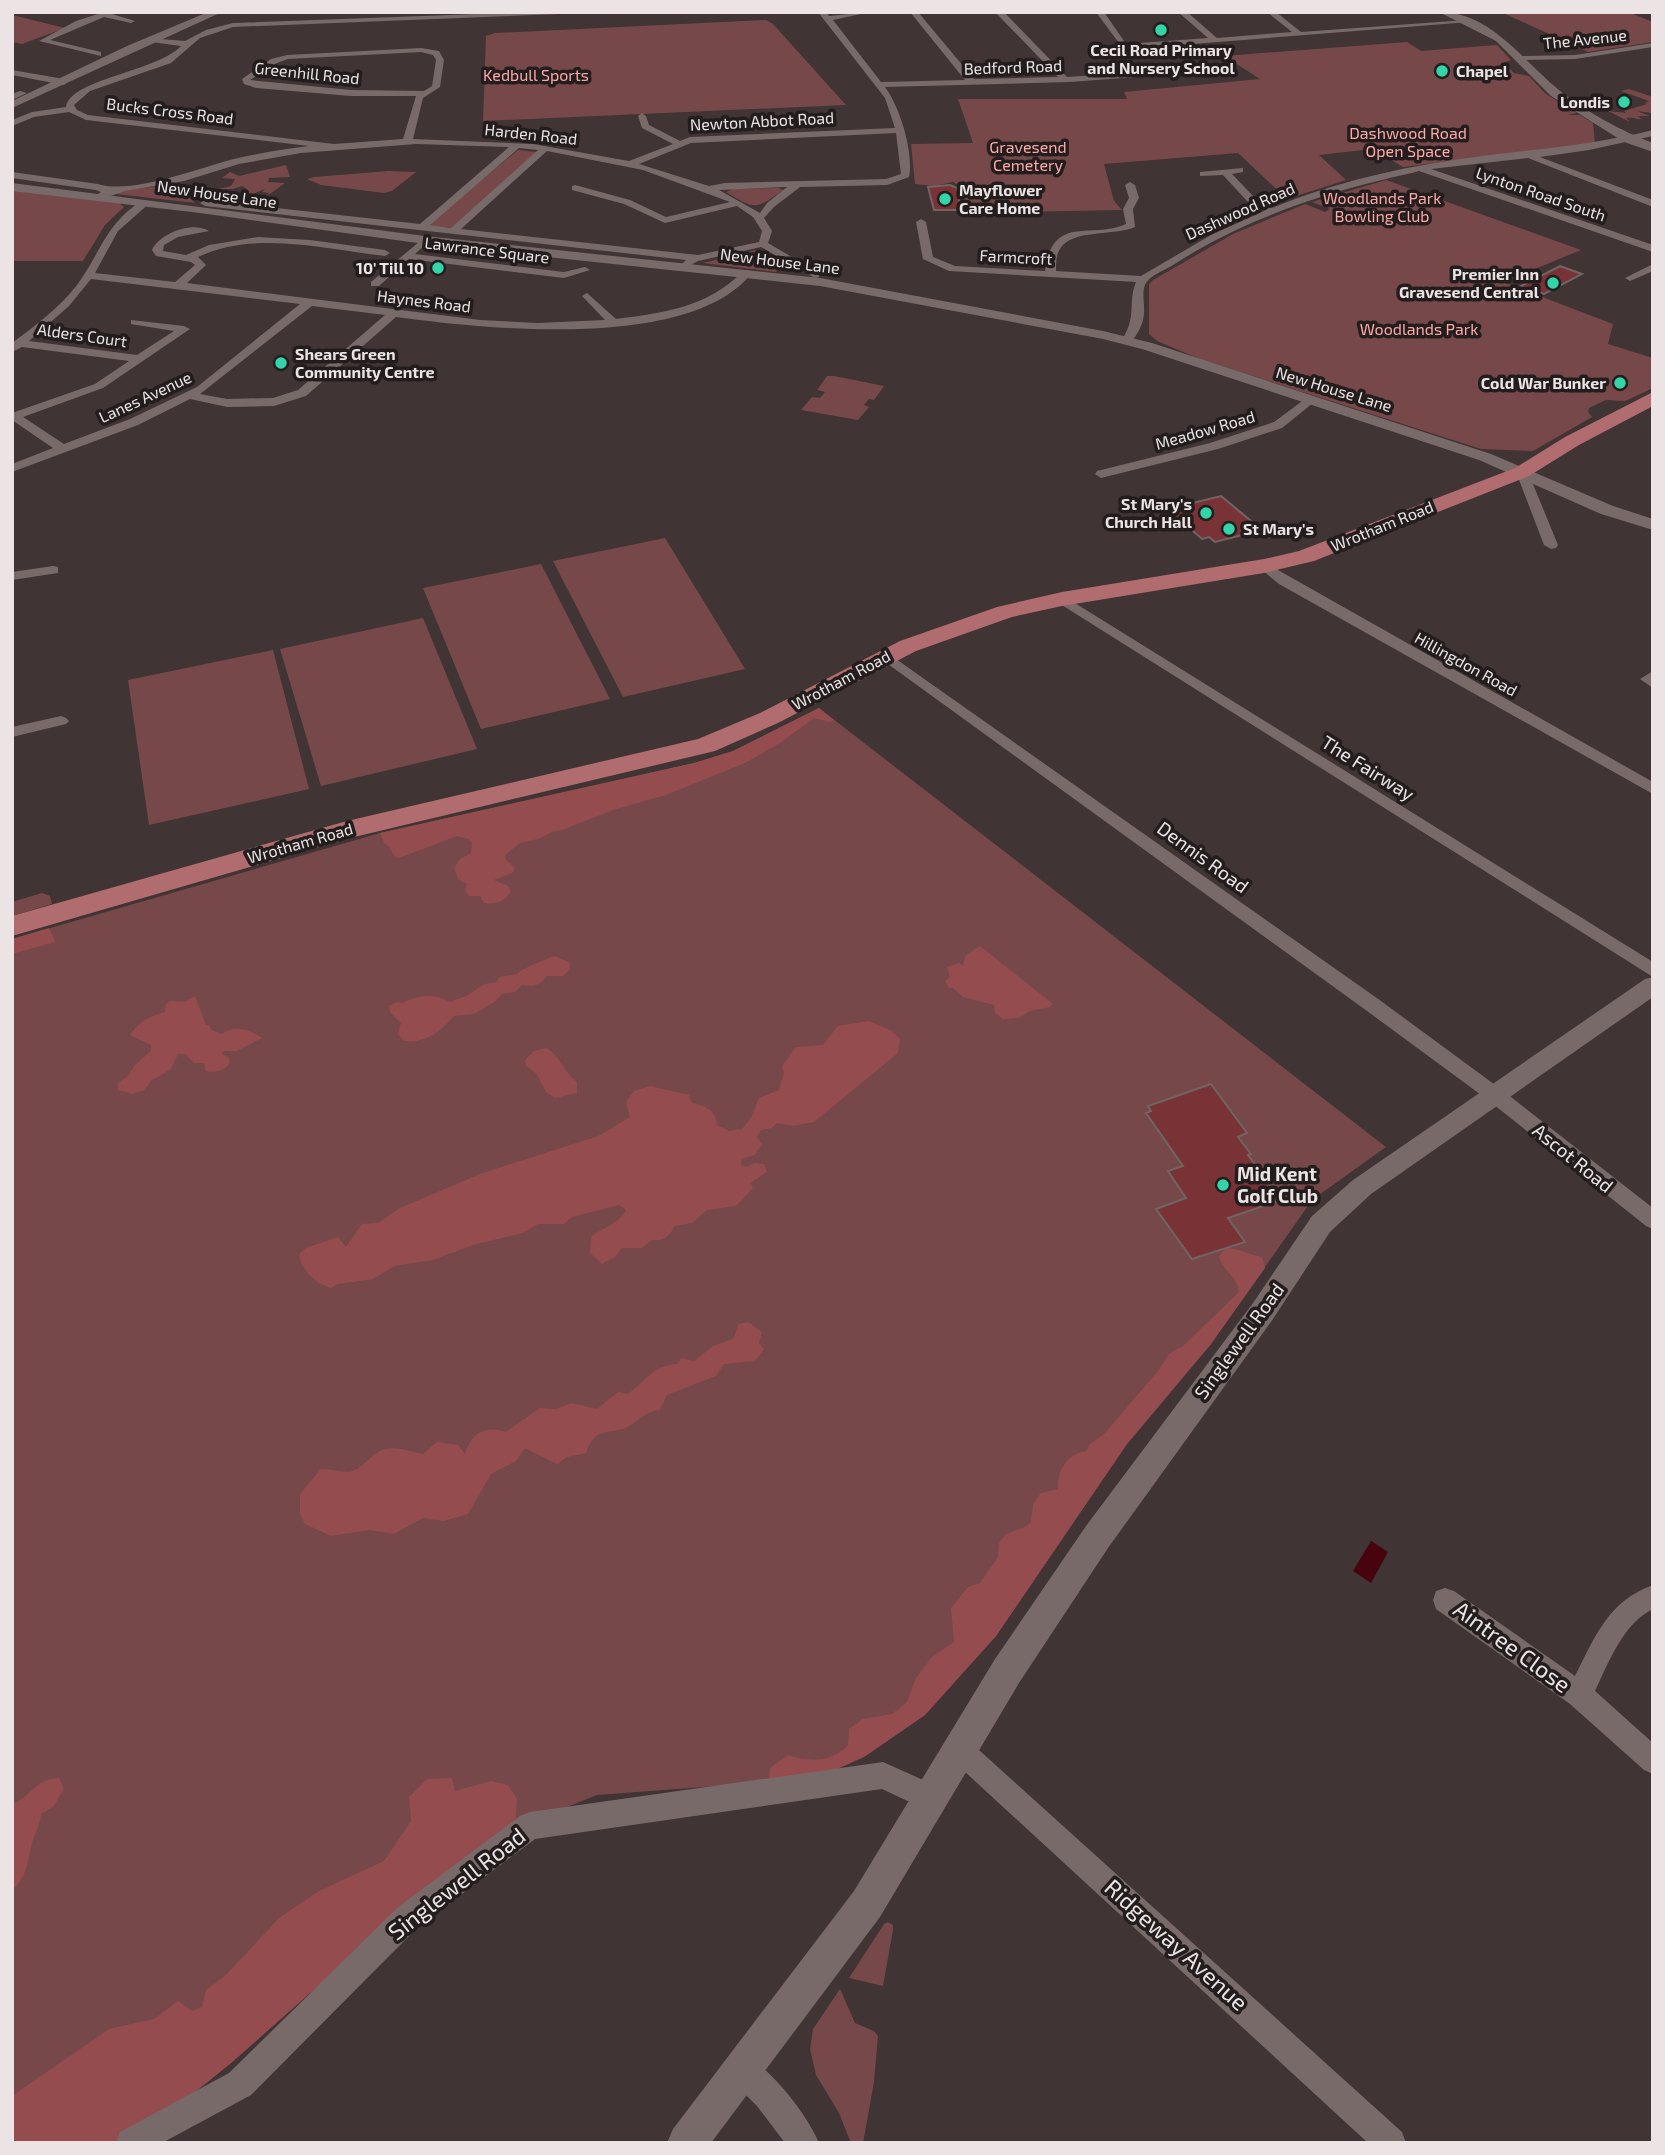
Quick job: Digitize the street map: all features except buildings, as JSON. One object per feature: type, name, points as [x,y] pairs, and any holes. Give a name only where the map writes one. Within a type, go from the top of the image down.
[{"type":"main road","points":[[1444,12],[1500,39],[1553,92],[1629,139],[1653,148]]},
{"type":"main road","name":"Wrotham Road","points":[[12,926],[358,827],[706,745],[759,723],[886,656],[952,628],[1062,599],[1264,566],[1306,556],[1522,472],[1580,436],[1653,398]]},
{"type":"street","name":"Bucks Cross Road","points":[[69,109],[70,102],[75,98],[113,80],[160,65],[177,55],[187,44],[212,30],[248,23],[296,25],[419,16],[605,12]]},
{"type":"street","points":[[825,15],[866,12]]},
{"type":"street","points":[[914,12],[972,83]]},
{"type":"street","points":[[982,12],[999,12],[1065,79]]},
{"type":"street","points":[[1100,12],[1142,67]]},
{"type":"street","points":[[1182,12],[1216,41]]},
{"type":"street","points":[[1271,12],[1300,35]]},
{"type":"street","points":[[98,54],[43,41],[77,24],[108,13],[131,21]]},
{"type":"street","points":[[12,105],[212,13]]},
{"type":"street","points":[[709,189],[726,186],[887,182],[903,178],[907,173],[900,130],[889,98],[825,15]]},
{"type":"street","points":[[407,143],[419,97],[436,87],[439,56],[417,46],[419,16]]},
{"type":"street","points":[[1125,47],[1466,22]]},
{"type":"street","points":[[151,40],[187,44]]},
{"type":"street","name":"The Avenue","points":[[1520,58],[1575,57],[1653,45]]},
{"type":"street","name":"Greenhill Road","points":[[421,50],[287,57],[272,62],[246,80],[254,85],[351,93],[423,93]]},
{"type":"street","name":"Bedford Road","points":[[879,85],[1065,79],[1142,67],[1229,68]]},
{"type":"street","points":[[12,72],[64,82]]},
{"type":"street","points":[[79,74],[113,80]]},
{"type":"street","points":[[12,97],[23,93]]},
{"type":"street","name":"Bucks Cross Road","points":[[12,123],[30,115],[69,109],[76,114],[93,118],[338,147]]},
{"type":"street","points":[[642,116],[645,126],[678,143]]},
{"type":"street","name":"Newton Abbot Road","points":[[630,164],[678,143],[700,139],[900,130]]},
{"type":"street","name":"Dashwood Road","points":[[1143,279],[1216,236],[1272,211],[1338,188],[1420,168],[1580,149],[1653,134]]},
{"type":"street","points":[[268,138],[277,154]]},
{"type":"street","name":"Harden Road","points":[[103,194],[179,179],[220,165],[277,154],[407,143],[515,146],[630,164],[709,189],[758,216]]},
{"type":"street","name":"Lawrance Square","points":[[374,284],[406,256],[423,234],[515,146]]},
{"type":"street","points":[[453,232],[544,149]]},
{"type":"street","points":[[1527,155],[1653,204]]},
{"type":"street","name":"Lynton Road South","points":[[1420,168],[1653,249]]},
{"type":"street","points":[[1203,174],[1240,170]]},
{"type":"street","points":[[1225,172],[1242,188],[1250,201],[1272,211]]},
{"type":"street","name":"New House Lane","points":[[12,175],[98,187],[103,194]]},
{"type":"street","name":"New House Lane","points":[[179,179],[204,204],[423,234],[453,232],[690,263],[746,274],[868,291],[1127,341],[1438,440],[1522,472],[1597,506],[1653,525]]},
{"type":"street","points":[[690,263],[763,244],[767,231],[758,216],[764,214],[770,205],[798,184]]},
{"type":"street","points":[[1050,275],[1053,250],[1062,240],[1084,232],[1122,229],[1132,225],[1128,209],[1134,198],[1130,185]]},
{"type":"street","name":"New House Lane","points":[[12,187],[103,194],[146,202],[690,263]]},
{"type":"street","points":[[575,188],[627,202],[665,220],[738,203]]},
{"type":"street","points":[[16,346],[61,308],[88,276],[114,226],[146,202]]},
{"type":"street","name":"Farmcroft","points":[[921,222],[928,259],[953,269],[1143,279]]},
{"type":"street","points":[[165,226],[170,237]]},
{"type":"street","points":[[178,285],[201,266],[196,260],[158,253],[159,243],[170,237],[204,231]]},
{"type":"street","points":[[187,258],[203,250],[260,239],[335,251],[385,253]]},
{"type":"street","name":"New House Lane","points":[[763,244],[815,275]]},
{"type":"street","name":"Lawrance Square","points":[[406,256],[568,279],[585,270]]},
{"type":"street","points":[[1630,278],[1653,267]]},
{"type":"street","name":"Haynes Road","points":[[88,276],[516,326],[613,322],[704,304],[734,289],[746,274]]},
{"type":"street","points":[[1127,341],[1139,321],[1138,287],[1143,279]]},
{"type":"street","points":[[587,296],[613,322]]},
{"type":"street","name":"Lanes Avenue","points":[[12,468],[134,422],[187,395],[224,373],[310,302]]},
{"type":"street","points":[[187,395],[227,403],[274,402],[302,393],[394,313]]},
{"type":"street","points":[[64,450],[14,416],[99,386],[184,329],[135,322]]},
{"type":"street","name":"Alders Court","points":[[16,346],[139,359]]},
{"type":"street","name":"Meadow Road","points":[[1101,474],[1213,446],[1278,425],[1310,400]]},
{"type":"street","points":[[1522,472],[1550,545]]},
{"type":"street","name":"Hillingdon Road","points":[[1264,566],[1284,581],[1653,789]]},
{"type":"street","points":[[12,576],[53,570]]},
{"type":"street","name":"The Fairway","points":[[1062,599],[1653,971]]},
{"type":"street","name":"Dennis Road","points":[[886,656],[1495,1095]]},
{"type":"street","points":[[1653,675],[1647,679],[1653,684]]},
{"type":"street","points":[[12,732],[61,721]]},
{"type":"street","name":"Singlewell Road","points":[[687,2143],[867,1903],[1043,1615],[1262,1311],[1324,1220],[1362,1187],[1653,985]]},
{"type":"street","name":"Ascot Road","points":[[1495,1095],[1653,1220]]},
{"type":"street","name":"Aintree Close","points":[[1579,1695],[1620,1620],[1631,1606],[1642,1599],[1653,1597]]},
{"type":"street","name":"Aintree Close","points":[[1445,1600],[1579,1695],[1653,1761]]},
{"type":"street","name":"Ridgeway Avenue","points":[[960,1750],[1391,2143]]},
{"type":"street","name":"Singlewell Road","points":[[131,2143],[240,2084],[407,1919],[530,1826],[883,1774],[931,1798]]},
{"type":"street","points":[[743,2070],[779,2108],[804,2143]]},
{"type":"green space","points":[[1501,12],[1628,12],[1653,22],[1653,42],[1588,52]]},
{"type":"green space","points":[[12,15],[65,28],[22,44],[12,42]]},
{"type":"green space","name":"Kedbull Sports","points":[[766,20],[773,24],[846,105],[483,121],[486,36],[495,33]]},
{"type":"green space","name":"Gravesend Cemetery","points":[[1407,42],[1421,51],[1497,45],[1511,60],[1503,63],[1514,73],[1529,76],[1546,94],[1577,113],[1568,115],[1580,115],[1593,123],[1595,143],[1403,167],[1373,149],[1319,155],[1346,180],[1287,199],[1238,153],[1104,164],[1114,201],[1122,210],[958,213],[964,211],[960,186],[953,182],[934,186],[915,184],[911,144],[973,143],[958,99],[1127,99],[1124,92],[1260,79],[1224,56]]},
{"type":"green space","points":[[1629,89],[1653,97],[1653,113],[1637,111],[1650,116],[1637,116],[1642,119],[1626,118],[1630,122],[1608,111],[1626,113],[1624,111],[1647,104],[1645,103],[1649,101],[1621,91]]},
{"type":"green space","points":[[518,150],[537,152],[453,228],[427,225]]},
{"type":"green space","points":[[286,165],[290,177],[269,178],[268,182],[285,183],[267,196],[269,193],[262,192],[265,189],[253,194],[244,193],[248,190],[242,186],[218,189],[231,186],[235,179],[222,178],[230,172],[239,176]]},
{"type":"green space","points":[[388,171],[416,172],[392,191],[384,193],[321,185],[307,179],[314,177]]},
{"type":"green space","name":"Woodlands Park","points":[[1386,180],[1581,250],[1503,282],[1613,324],[1608,344],[1653,358],[1653,388],[1625,401],[1606,400],[1589,408],[1588,412],[1592,417],[1533,451],[1481,449],[1200,359],[1157,341],[1149,334],[1149,284],[1153,280],[1233,234],[1305,204],[1325,212],[1330,209],[1312,202]]},
{"type":"green space","points":[[173,184],[171,187],[184,192],[195,203],[116,194],[121,191]]},
{"type":"green space","points":[[733,189],[783,190],[767,201],[755,205],[743,202],[726,192]]},
{"type":"green space","points":[[12,190],[119,203],[124,207],[105,225],[83,261],[12,261]]},
{"type":"green space","points":[[756,250],[782,262],[776,272],[703,263]]},
{"type":"green space","points":[[827,376],[884,386],[874,400],[869,399],[864,405],[869,407],[858,420],[801,410],[812,397],[820,398],[825,392],[817,390]]},
{"type":"green space","points":[[665,538],[745,669],[623,697],[553,561]]},
{"type":"green space","points":[[541,564],[610,699],[481,729],[423,588]]},
{"type":"green space","points":[[423,618],[477,749],[321,786],[280,649]]},
{"type":"green space","points":[[273,650],[309,789],[149,825],[128,680]]},
{"type":"green space","name":"Mid Kent Golf Club","points":[[819,708],[1386,1147],[1312,1200],[1211,1344],[1127,1444],[996,1636],[925,1715],[864,1757],[769,1782],[597,1795],[515,1828],[399,1914],[230,2064],[12,2143],[12,939],[380,833],[694,763],[733,751]]},
{"type":"green space","points":[[42,893],[50,896],[52,904],[12,916],[12,902]]},
{"type":"green space","points":[[888,1922],[893,1925],[893,1930],[883,1986],[849,1978],[884,1924]]},
{"type":"green space","points":[[840,1989],[855,2023],[874,2031],[878,2036],[874,2082],[863,2143],[851,2143],[839,2113],[816,2075],[810,2049],[813,2029]]},
{"type":"shaded area","points":[[819,708],[834,720],[830,722],[814,718],[780,743],[745,763],[666,795],[613,810],[538,839],[520,843],[505,855],[506,860],[515,868],[512,873],[494,880],[508,886],[511,891],[496,903],[484,903],[480,896],[469,896],[465,890],[467,884],[458,879],[454,868],[460,859],[471,853],[472,843],[469,839],[457,836],[399,858],[394,856],[390,847],[384,843],[380,833],[694,763],[733,751]]},
{"type":"shaded area","points":[[49,928],[55,942],[12,954],[12,939]]},
{"type":"shaded area","points":[[980,946],[1053,1004],[1030,1011],[1019,1018],[1003,1019],[995,1013],[994,1005],[963,997],[953,988],[949,988],[945,981],[950,977],[947,967],[959,963],[963,966],[965,956]]},
{"type":"shaded area","points":[[554,956],[569,962],[570,969],[563,976],[546,976],[536,985],[522,985],[515,992],[502,994],[474,1014],[454,1016],[444,1027],[426,1038],[404,1041],[398,1034],[401,1023],[390,1012],[389,1006],[397,1002],[403,1003],[426,996],[450,1002],[483,985],[496,983],[499,977],[517,974]]},
{"type":"shaded area","points":[[195,996],[206,1025],[210,1026],[211,1030],[222,1034],[232,1029],[243,1029],[262,1038],[237,1051],[224,1051],[222,1054],[228,1057],[230,1063],[219,1071],[206,1071],[204,1063],[194,1063],[185,1054],[178,1054],[171,1069],[152,1080],[144,1090],[133,1094],[118,1090],[118,1083],[151,1051],[151,1045],[130,1035],[133,1030],[145,1020],[165,1012],[166,1004],[170,1001],[185,1002]]},
{"type":"shaded area","points":[[869,1021],[892,1031],[900,1039],[898,1053],[814,1122],[792,1126],[777,1123],[772,1128],[761,1130],[757,1137],[762,1144],[755,1155],[742,1159],[741,1165],[746,1167],[754,1163],[764,1164],[767,1172],[750,1183],[753,1188],[736,1206],[707,1210],[692,1223],[675,1226],[666,1238],[652,1240],[642,1248],[622,1248],[615,1257],[602,1264],[590,1253],[591,1237],[623,1215],[626,1210],[619,1205],[572,1217],[564,1224],[538,1224],[523,1233],[473,1245],[433,1260],[394,1266],[373,1279],[338,1284],[331,1288],[310,1275],[300,1260],[299,1254],[306,1248],[338,1237],[346,1247],[362,1224],[378,1223],[400,1208],[480,1174],[598,1136],[630,1117],[626,1102],[634,1091],[650,1086],[689,1095],[691,1102],[712,1112],[717,1125],[729,1131],[742,1129],[751,1118],[759,1098],[779,1090],[784,1073],[782,1066],[796,1047],[823,1045],[838,1026]]},
{"type":"shaded area","points":[[546,1048],[577,1082],[577,1093],[555,1098],[546,1092],[537,1074],[526,1066],[525,1060],[534,1051]]},
{"type":"shaded area","points":[[1226,1248],[1262,1257],[1265,1268],[1211,1344],[1127,1444],[996,1636],[925,1715],[864,1757],[820,1777],[769,1782],[770,1768],[788,1755],[812,1760],[835,1755],[848,1745],[849,1729],[863,1719],[892,1714],[907,1702],[916,1678],[932,1657],[954,1642],[951,1608],[968,1587],[980,1583],[998,1557],[999,1543],[1006,1534],[1031,1522],[1033,1504],[1041,1493],[1058,1489],[1061,1470],[1069,1459],[1087,1451],[1089,1445],[1105,1433],[1158,1371],[1169,1354],[1183,1346],[1239,1292],[1219,1256]]},
{"type":"shaded area","points":[[748,1322],[762,1332],[759,1343],[764,1349],[755,1361],[724,1364],[716,1376],[667,1395],[660,1410],[649,1413],[625,1428],[601,1433],[593,1439],[586,1453],[567,1457],[557,1464],[525,1448],[516,1461],[491,1474],[468,1514],[444,1521],[423,1518],[394,1534],[369,1530],[331,1536],[305,1524],[300,1514],[300,1494],[321,1469],[354,1471],[385,1449],[423,1454],[437,1442],[458,1445],[465,1454],[475,1436],[485,1430],[506,1432],[540,1408],[556,1409],[571,1403],[597,1409],[618,1392],[628,1394],[662,1367],[678,1364],[681,1358],[694,1361],[713,1346],[733,1339],[739,1324]]},
{"type":"shaded area","points":[[1371,1541],[1388,1552],[1371,1583],[1353,1571]]},
{"type":"shaded area","points":[[59,1778],[64,1789],[53,1807],[41,1814],[25,1873],[12,1890],[12,1804],[44,1782]]},
{"type":"shaded area","points":[[452,1778],[455,1791],[491,1781],[508,1785],[517,1799],[515,1828],[399,1914],[230,2064],[163,2118],[117,2143],[12,2143],[12,2096],[109,2029],[154,2019],[178,2001],[192,2011],[202,2007],[206,1990],[226,1975],[279,1918],[319,1891],[384,1861],[411,1821],[409,1797],[427,1779]]},
{"type":"place","name":"Cecil Road Primary and Nursery School","points":[[1161,30]]},
{"type":"place","name":"Chapel","points":[[1442,71]]},
{"type":"place","name":"Londis","points":[[1624,102]]},
{"type":"place","name":"Mayflower Care Home","points":[[945,199]]},
{"type":"place","name":"10' Till 10","points":[[438,268]]},
{"type":"place","name":"Premier Inn Gravesend Central","points":[[1553,283]]},
{"type":"place","name":"Shears Green Community Centre","points":[[281,363]]},
{"type":"place","name":"Cold War Bunker","points":[[1620,383]]},
{"type":"place","name":"St Mary's Church Hall","points":[[1206,513]]},
{"type":"place","name":"St Mary's","points":[[1229,529]]},
{"type":"place","name":"Mid Kent Golf Club","points":[[1223,1185]]},
{"type":"park label","name":"Dashwood Road Open Space","points":[[1408,142]]},
{"type":"park label","name":"Woodlands Park Bowling Club","points":[[1382,207]]}]
